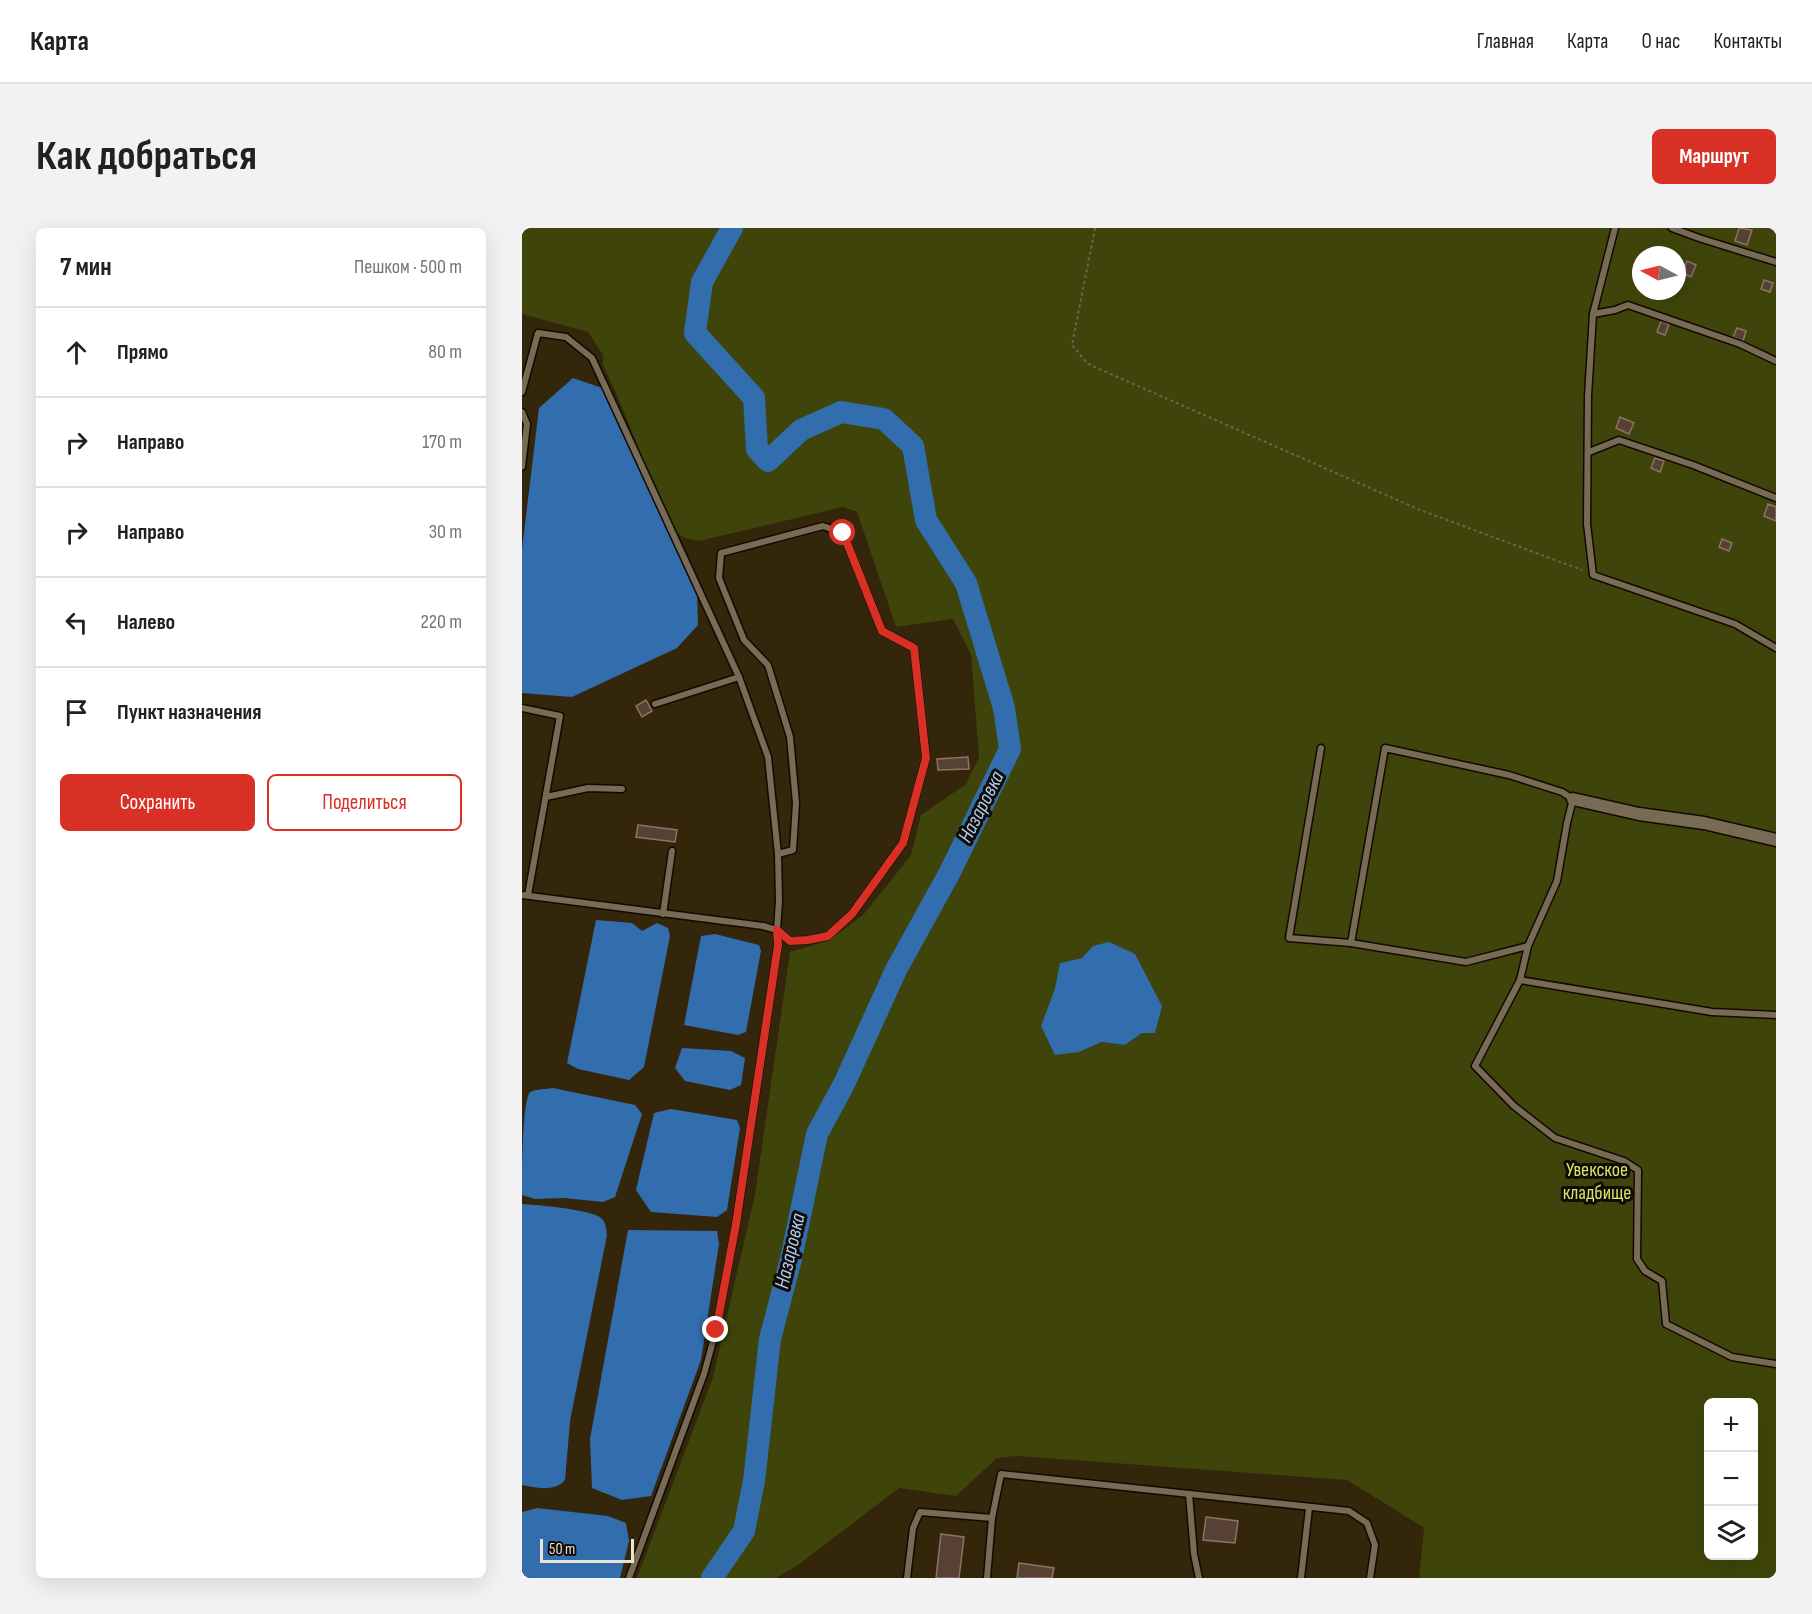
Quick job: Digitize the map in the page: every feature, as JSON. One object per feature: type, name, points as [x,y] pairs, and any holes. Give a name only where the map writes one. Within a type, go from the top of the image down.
[{"type":"street","points":[[1574,799],[1639,814],[1704,823],[1776,840]]},
{"type":"lane","points":[[1615,228],[1593,314],[1588,396],[1587,524],[1593,574],[1735,624],[1776,648]]},
{"type":"lane","points":[[1672,228],[1776,262]]},
{"type":"lane","points":[[1593,314],[1628,305],[1740,344],[1776,361]]},
{"type":"lane","points":[[522,392],[538,333],[566,337],[592,358],[739,677],[768,757],[778,854],[778,945],[736,1224],[716,1330],[704,1374],[629,1578]]},
{"type":"lane","points":[[522,412],[527,424],[522,467]]},
{"type":"lane","points":[[1588,452],[1619,440],[1693,465],[1776,498]]},
{"type":"lane","points":[[522,708],[560,716],[546,797],[525,895],[763,926],[777,930],[790,941],[828,936],[852,914],[903,843],[926,758],[914,648],[882,631],[843,533],[823,526],[721,553],[719,578],[744,640],[768,664],[790,736],[796,803],[793,850],[778,854]]},
{"type":"lane","points":[[656,704],[739,677]]},
{"type":"lane","points":[[1321,748],[1288,938],[1351,942],[1466,962],[1528,946]]},
{"type":"lane","points":[[1351,942],[1385,748],[1509,775],[1562,792],[1574,799],[1567,823],[1557,881],[1528,946],[1520,980],[1475,1066],[1514,1106],[1555,1138],[1624,1161],[1638,1170],[1637,1259],[1645,1271],[1662,1281],[1666,1324],[1732,1357],[1776,1364]]},
{"type":"lane","points":[[546,797],[588,788],[622,789]]},
{"type":"lane","points":[[663,914],[672,851]]},
{"type":"lane","points":[[1520,980],[1712,1012],[1776,1015]]},
{"type":"lane","points":[[987,1578],[992,1518],[1001,1474],[1349,1511],[1367,1523],[1375,1545],[1370,1578]]},
{"type":"lane","points":[[1189,1494],[1194,1554],[1199,1578]]},
{"type":"lane","points":[[1301,1578],[1309,1508]]},
{"type":"lane","points":[[907,1578],[914,1528],[920,1512],[992,1518]]},
{"type":"path","points":[[1095,228],[1072,345],[1088,364],[1420,510],[1593,574]]},
{"type":"shaded area","points":[[522,314],[588,332],[603,355],[603,366],[617,394],[699,541],[843,507],[857,512],[896,627],[953,619],[971,655],[979,757],[966,784],[921,815],[911,855],[864,914],[829,940],[790,952],[755,1194],[713,1377],[637,1578],[522,1578]]},
{"type":"shaded area","points":[[1016,1456],[1347,1480],[1424,1528],[1419,1578],[776,1578],[798,1565],[899,1487],[956,1496],[997,1458]]},
{"type":"green space","name":"Увекское кладбище","points":[[522,228],[1776,228],[1776,1578],[1419,1578],[1424,1528],[1347,1480],[1016,1456],[997,1458],[956,1496],[899,1488],[798,1565],[776,1578],[637,1578],[713,1377],[755,1194],[790,952],[830,940],[864,914],[911,855],[921,815],[966,784],[979,757],[971,655],[953,619],[896,627],[857,512],[843,507],[699,541],[685,538],[672,530],[603,365],[603,355],[588,332],[522,314]],"holes":[[[1082,958],[1142,1033],[1125,1045],[1102,1042],[1079,1052],[1041,1026],[1055,988],[1060,963]]]},
{"type":"water","points":[[573,378],[602,388],[697,593],[698,625],[677,648],[572,697],[522,693],[522,549],[539,408]]},
{"type":"water","points":[[596,920],[632,923],[642,931],[657,923],[668,928],[670,936],[644,1067],[629,1080],[578,1069],[567,1063]]},
{"type":"water","points":[[715,934],[759,945],[761,951],[746,1032],[738,1035],[684,1025],[701,936]]},
{"type":"water","points":[[1109,942],[1135,954],[1162,1006],[1155,1033],[1142,1033],[1125,1045],[1102,1042],[1079,1052],[1055,1055],[1041,1026],[1055,988],[1060,963],[1082,958],[1093,946]]},
{"type":"water","points":[[682,1048],[731,1051],[745,1058],[741,1085],[730,1090],[685,1081],[675,1068]]},
{"type":"water","points":[[553,1088],[635,1105],[642,1114],[615,1197],[603,1202],[564,1198],[535,1199],[522,1195],[523,1140],[527,1098],[532,1091]]},
{"type":"water","points":[[671,1109],[737,1120],[740,1128],[727,1210],[717,1217],[651,1212],[636,1190],[654,1113]]},
{"type":"water","points":[[522,1204],[563,1208],[595,1215],[604,1222],[607,1235],[570,1421],[565,1480],[551,1488],[522,1485]]},
{"type":"water","points":[[628,1230],[717,1231],[719,1244],[701,1360],[651,1496],[622,1500],[592,1488],[590,1439]]},
{"type":"water","points":[[537,1508],[608,1516],[626,1523],[629,1541],[620,1578],[522,1578],[522,1512]]},
{"type":"building","points":[[1739,228],[1752,230],[1747,245],[1735,241]]},
{"type":"building","points":[[1687,261],[1696,265],[1691,277],[1686,275]]},
{"type":"building","points":[[1764,280],[1773,283],[1770,292],[1761,289]]},
{"type":"building","points":[[1661,321],[1669,324],[1665,335],[1657,332]]},
{"type":"building","points":[[1737,328],[1746,331],[1743,341],[1733,337]]},
{"type":"building","points":[[1620,417],[1634,423],[1629,434],[1616,428]]},
{"type":"building","points":[[1655,458],[1664,461],[1660,472],[1651,468]]},
{"type":"building","points":[[1768,504],[1776,507],[1776,521],[1764,516]]},
{"type":"building","points":[[1722,539],[1732,543],[1729,551],[1719,547]]},
{"type":"building","points":[[646,700],[652,711],[642,717],[636,706]]},
{"type":"building","points":[[968,757],[969,769],[938,770],[937,759]]},
{"type":"building","points":[[638,825],[677,830],[675,842],[636,837]]},
{"type":"building","points":[[1206,1517],[1238,1521],[1235,1543],[1203,1540]]},
{"type":"building","points":[[941,1534],[964,1537],[959,1578],[936,1578]]},
{"type":"building","points":[[1019,1563],[1054,1568],[1052,1578],[1017,1578]]},
{"type":"waterway","name":"Назаровка","points":[[712,1578],[744,1531],[754,1481],[770,1339],[791,1259],[817,1134],[844,1084],[896,970],[950,872],[1010,749],[1004,708],[966,583],[926,520],[913,446],[884,419],[841,412],[801,430],[768,461],[757,449],[754,398],[695,333],[702,282],[732,228]]},
{"type":"route","points":[[716,1330],[736,1224],[778,945],[777,930],[790,941],[828,936],[852,914],[903,843],[926,758],[914,648],[882,631],[843,533]]}]
